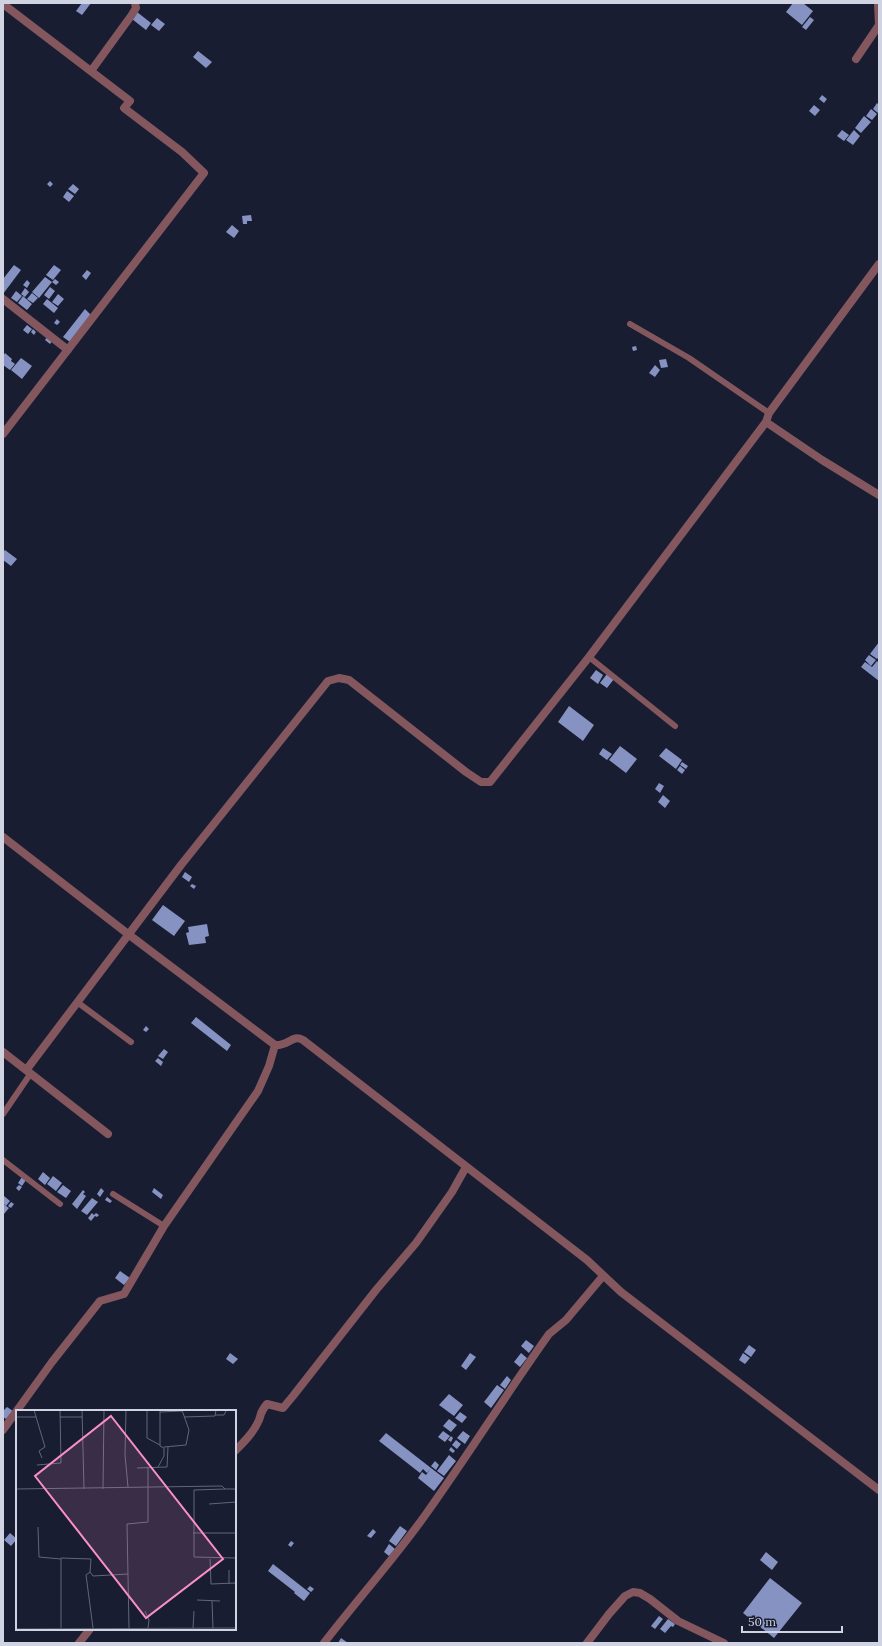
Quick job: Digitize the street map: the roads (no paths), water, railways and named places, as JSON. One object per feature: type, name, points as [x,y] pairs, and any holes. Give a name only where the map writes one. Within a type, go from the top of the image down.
[{"type":"street","points":[[91,71],[131,16],[136,8],[135,3]]},
{"type":"street","points":[[856,59],[879,25],[878,3]]},
{"type":"street","points":[[3,4],[130,100],[124,108],[182,152],[204,173],[3,434]]},
{"type":"street","points":[[29,1071],[77,1002],[128,934],[328,681],[339,678],[349,680],[466,772],[481,782],[490,782],[589,657],[766,422],[769,413],[879,264]]},
{"type":"street","points":[[3,299],[68,350]]},
{"type":"street","points":[[766,422],[822,460],[879,495]]},
{"type":"street","points":[[3,837],[128,934],[279,1045]]},
{"type":"street","points":[[17,1410],[52,1362],[100,1301],[124,1294],[164,1226],[258,1091],[279,1045],[294,1038],[303,1040],[586,1260],[620,1292],[879,1490]]},
{"type":"street","points":[[3,1052],[108,1134]]},
{"type":"street","points":[[236,1450],[250,1435],[259,1420],[260,1412],[267,1404],[283,1408],[293,1396],[376,1290],[416,1243],[452,1192],[466,1167]]},
{"type":"street","points":[[324,1643],[355,1602],[399,1551],[549,1334],[566,1320],[603,1276]]},
{"type":"street","points":[[3,1430],[16,1412]]},
{"type":"street","points":[[587,1643],[613,1609],[625,1596],[633,1592],[640,1593],[650,1599],[678,1621],[724,1643]]},
{"type":"street","points":[[79,1643],[89,1630]]},
{"type":"lane","points":[[630,324],[689,358],[769,413]]},
{"type":"lane","points":[[589,657],[675,726]]},
{"type":"lane","points":[[77,1002],[131,1042]]},
{"type":"lane","points":[[3,1114],[29,1071]]},
{"type":"lane","points":[[3,1160],[60,1204]]},
{"type":"lane","points":[[113,1194],[164,1226]]}]
